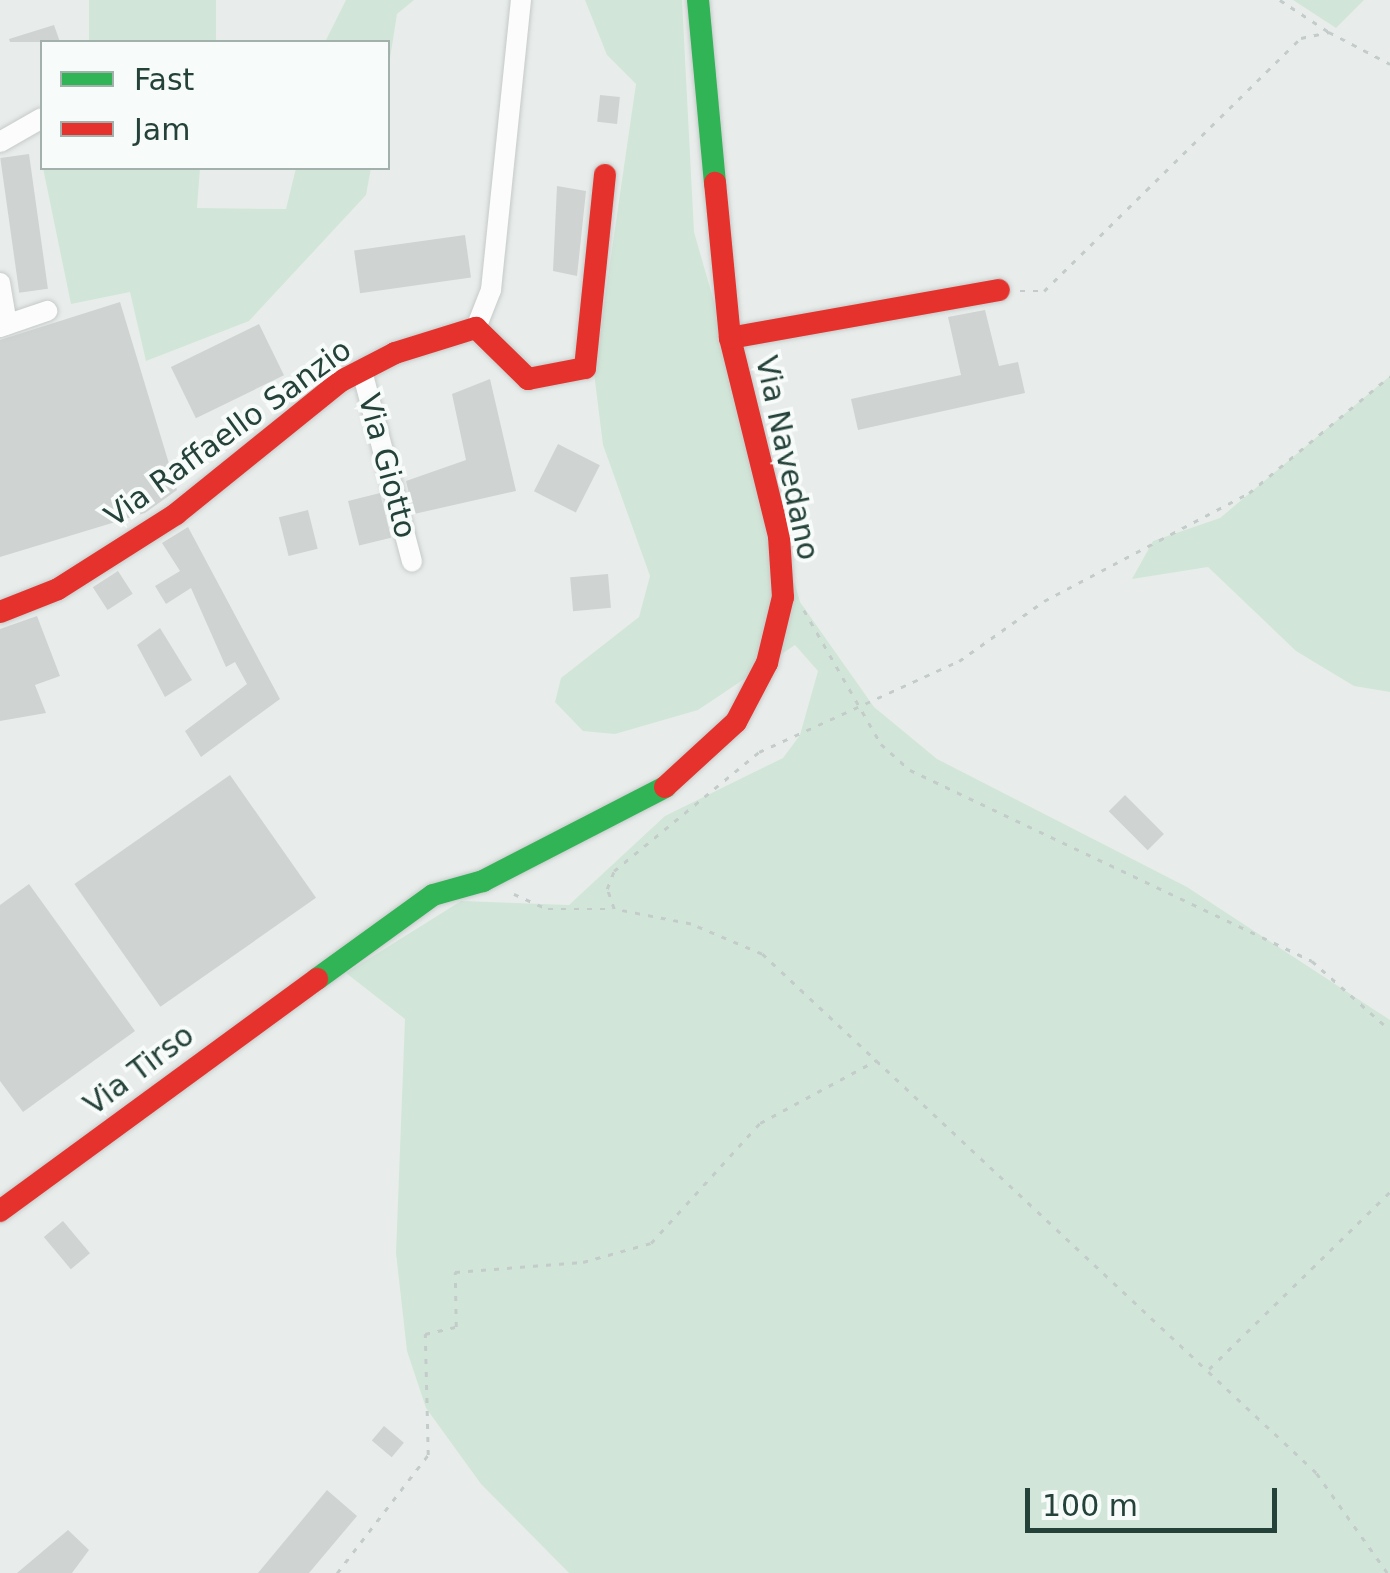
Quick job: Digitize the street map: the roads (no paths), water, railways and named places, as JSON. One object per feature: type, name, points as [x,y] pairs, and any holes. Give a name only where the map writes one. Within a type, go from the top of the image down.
[{"type":"street","points":[[521,0],[492,290],[476,328],[528,379],[584,368],[605,175]]},
{"type":"street","name":"Via Navedano","points":[[313,977],[434,894],[483,881],[650,800],[707,754],[767,663],[784,597],[780,536],[730,338],[698,0]]},
{"type":"street","points":[[0,142],[40,119]]},
{"type":"street","points":[[0,283],[4,326],[47,310]]},
{"type":"street","points":[[730,338],[999,290]]},
{"type":"street","name":"Via Raffaello Sanzio","points":[[0,612],[58,589],[176,514],[362,370],[476,328]]},
{"type":"street","name":"Via Giotto","points":[[362,370],[412,562]]},
{"type":"street","name":"Via Tirso","points":[[0,1212],[313,977]]}]
